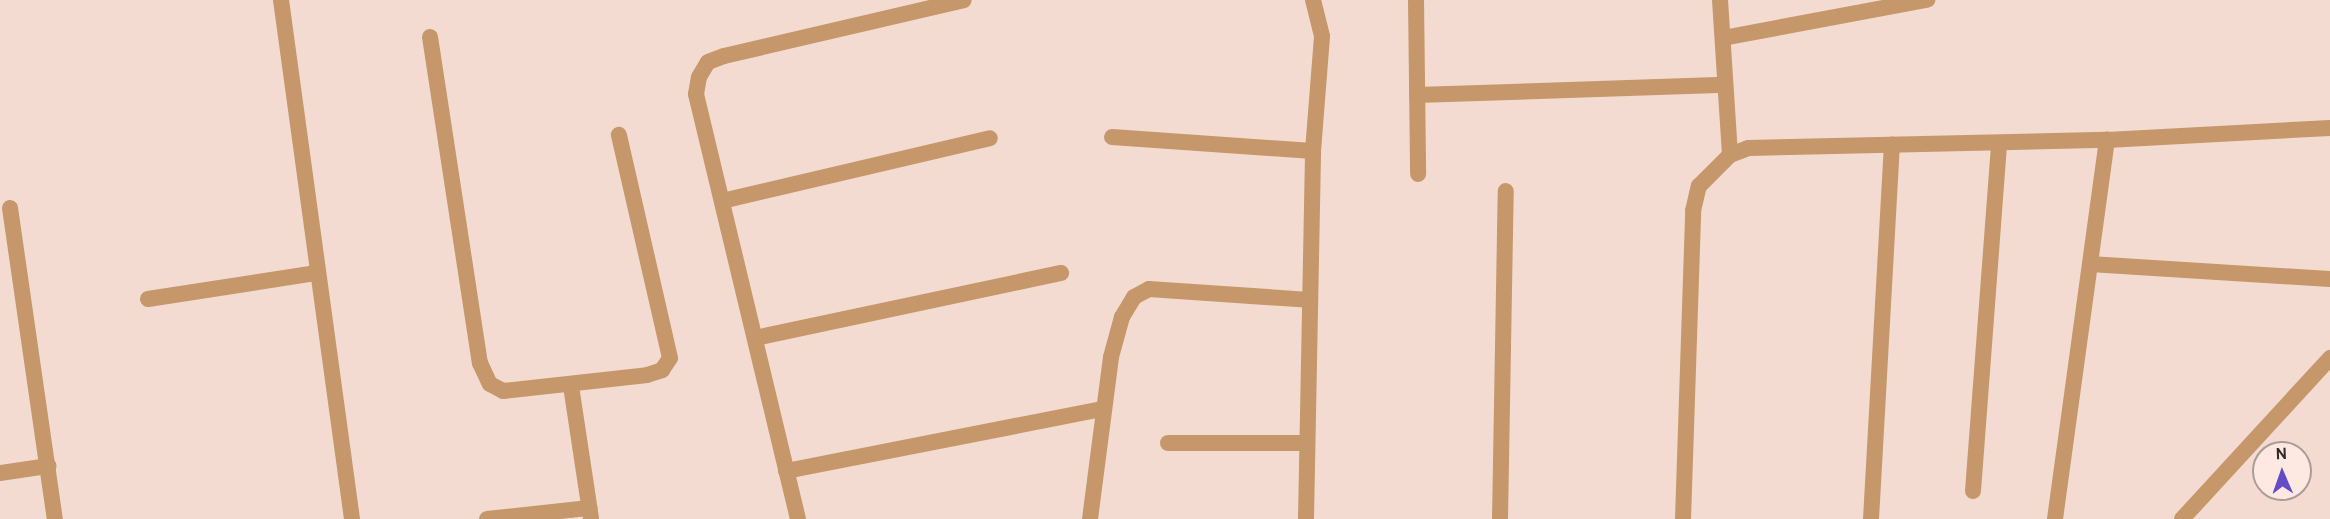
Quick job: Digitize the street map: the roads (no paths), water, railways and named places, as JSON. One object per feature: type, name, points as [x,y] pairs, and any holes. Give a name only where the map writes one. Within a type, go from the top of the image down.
[{"type":"street","points":[[281,0],[315,273],[352,519]]},
{"type":"street","points":[[798,519],[696,94],[708,62],[964,0]]},
{"type":"street","points":[[1306,519],[1313,151],[1322,36],[1313,0]]},
{"type":"street","points":[[1416,0],[1418,174]]},
{"type":"street","points":[[1720,0],[1730,155]]},
{"type":"street","points":[[1722,38],[1889,4],[1927,0]]},
{"type":"street","points":[[430,37],[480,363],[490,384],[503,391],[571,386],[647,375],[662,370],[670,358],[619,135]]},
{"type":"street","points":[[1417,94],[1725,85]]},
{"type":"street","points":[[1683,519],[1694,211],[1699,186],[1730,155],[1748,148],[2107,140],[2330,128]]},
{"type":"street","points":[[1112,137],[1313,151]]},
{"type":"street","points":[[722,201],[990,138]]},
{"type":"street","points":[[2055,519],[2107,140]]},
{"type":"street","points":[[1973,491],[1999,143]]},
{"type":"street","points":[[1871,519],[1892,145]]},
{"type":"street","points":[[1500,519],[1506,191]]},
{"type":"street","points":[[10,208],[55,519]]},
{"type":"street","points":[[2090,264],[2330,279]]},
{"type":"street","points":[[148,299],[315,273]]},
{"type":"street","points":[[755,338],[1061,273]]},
{"type":"street","points":[[1090,519],[1102,409],[1122,317],[1134,297],[1149,289],[1309,300]]},
{"type":"street","points":[[2181,519],[2330,358]]},
{"type":"street","points":[[487,519],[590,514],[571,386]]},
{"type":"street","points":[[786,471],[1102,409]]},
{"type":"street","points":[[1168,443],[1307,443]]},
{"type":"street","points":[[0,474],[48,466]]}]
